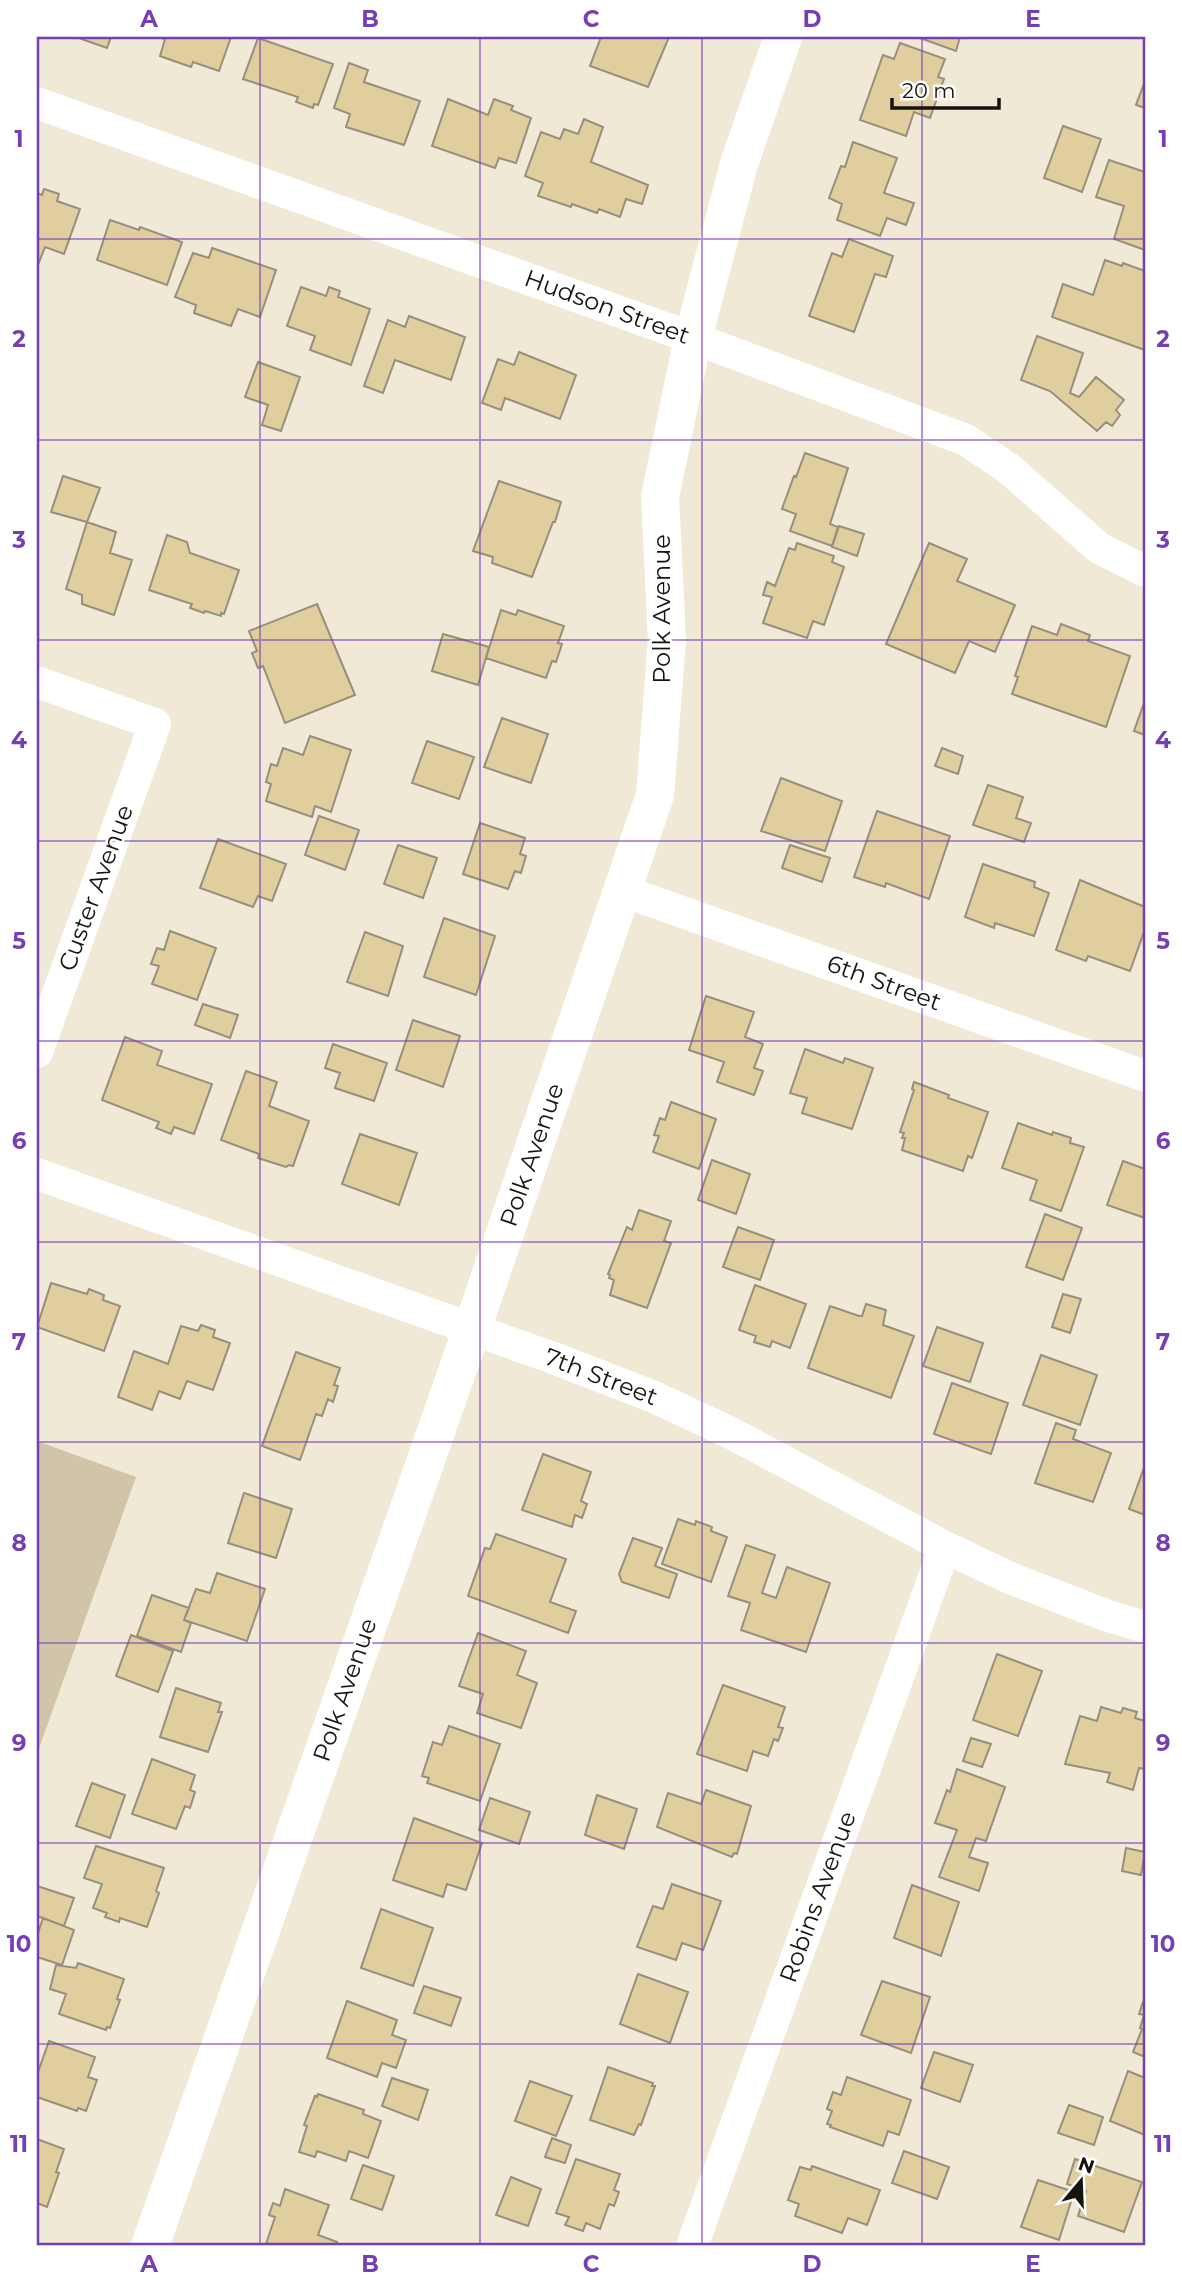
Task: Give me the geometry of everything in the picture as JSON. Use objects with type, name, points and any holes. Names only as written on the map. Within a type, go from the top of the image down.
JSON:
[{"type":"street","name":"Polk Avenue","points":[[150,2246],[472,1329],[655,795],[667,640],[660,497],[693,338],[739,164],[783,37]]},
{"type":"street","name":"Hudson Street","points":[[37,103],[693,338],[966,440],[1008,468],[1099,548],[1145,571]]},
{"type":"street","name":"Custer Avenue","points":[[37,682],[155,724],[37,1052]]},
{"type":"street","name":"6th Street","points":[[622,891],[1145,1076]]},
{"type":"street","name":"7th Street","points":[[37,1174],[654,1397],[717,1426],[945,1547],[1010,1578],[1108,1616],[1145,1627]]},
{"type":"street","name":"Robins Avenue","points":[[692,2246],[945,1547]]},
{"type":"shaded area","points":[[37,1441],[136,1477],[37,1754]]},
{"type":"building","points":[[76,37],[111,37],[107,48]]},
{"type":"building","points":[[158,37],[231,37],[219,71],[193,62],[191,67],[160,56],[165,39]]},
{"type":"building","points":[[601,37],[669,37],[648,87],[590,66]]},
{"type":"building","points":[[917,37],[960,37],[956,51]]},
{"type":"building","points":[[258,38],[333,64],[318,105],[314,104],[313,108],[296,102],[298,97],[243,79]]},
{"type":"building","points":[[900,43],[945,59],[938,77],[944,79],[930,118],[914,112],[906,136],[860,120],[883,55],[894,59]]},
{"type":"building","points":[[349,63],[368,70],[364,82],[420,101],[404,145],[346,127],[350,114],[334,108]]},
{"type":"building","points":[[1145,81],[1145,108],[1136,105]]},
{"type":"building","points":[[448,99],[488,115],[494,99],[513,106],[511,110],[531,118],[516,163],[499,158],[495,168],[432,146]]},
{"type":"building","points":[[584,119],[603,127],[591,162],[648,185],[642,204],[626,199],[620,217],[599,209],[597,213],[538,196],[543,183],[525,176],[541,132],[560,139],[564,129],[578,134]]},
{"type":"building","points":[[1063,126],[1101,139],[1082,192],[1044,178]]},
{"type":"building","points":[[853,142],[897,158],[884,193],[914,203],[906,225],[887,218],[880,236],[837,220],[842,204],[829,198],[841,166],[845,167]]},
{"type":"building","points":[[1109,160],[1145,172],[1145,250],[1114,239],[1124,206],[1096,197]]},
{"type":"building","points":[[44,189],[59,194],[57,201],[80,209],[64,254],[45,247],[38,265],[37,193],[42,195]]},
{"type":"building","points":[[110,220],[182,242],[167,285],[97,260]]},
{"type":"building","points":[[849,239],[893,256],[886,277],[875,274],[854,332],[809,316],[832,253],[842,257]]},
{"type":"building","points":[[212,248],[276,270],[260,317],[238,309],[231,326],[194,313],[196,305],[175,297],[193,253],[209,258]]},
{"type":"building","points":[[1105,260],[1145,271],[1145,350],[1052,317],[1063,284],[1093,295]]},
{"type":"building","points":[[301,287],[326,296],[329,287],[340,291],[338,297],[370,309],[351,365],[310,350],[315,336],[287,326]]},
{"type":"building","points":[[409,316],[465,337],[451,380],[395,360],[383,393],[364,386],[388,320],[405,327]]},
{"type":"building","points":[[1037,336],[1083,353],[1070,393],[1079,397],[1096,377],[1124,400],[1116,410],[1120,415],[1112,426],[1106,422],[1097,431],[1050,391],[1021,380]]},
{"type":"building","points":[[519,352],[576,375],[560,419],[505,398],[501,410],[482,403],[498,359],[514,365]]},
{"type":"building","points":[[258,362],[300,377],[281,431],[262,425],[268,405],[245,397]]},
{"type":"building","points":[[805,453],[848,468],[830,524],[838,527],[832,546],[790,531],[796,514],[782,509]]},
{"type":"building","points":[[63,476],[100,488],[87,522],[51,512]]},
{"type":"building","points":[[499,481],[561,502],[532,577],[492,563],[493,557],[473,551]]},
{"type":"building","points":[[87,522],[116,532],[110,553],[132,560],[114,615],[82,604],[82,595],[66,589]]},
{"type":"building","points":[[839,526],[864,534],[857,556],[832,547]]},
{"type":"building","points":[[167,535],[187,542],[190,553],[239,570],[224,614],[221,613],[221,616],[205,611],[204,613],[190,608],[192,604],[149,590]]},
{"type":"building","points":[[797,543],[834,556],[832,562],[844,567],[824,625],[813,621],[807,638],[763,623],[772,597],[763,595],[767,582],[775,586],[789,548],[795,550]]},
{"type":"building","points":[[929,543],[967,559],[957,581],[1015,605],[995,652],[969,641],[955,673],[886,644]]},
{"type":"building","points":[[317,604],[355,695],[285,723],[263,666],[258,668],[252,653],[257,651],[249,631]]},
{"type":"building","points":[[501,610],[516,615],[518,610],[564,626],[558,643],[562,644],[556,662],[552,661],[546,678],[486,658]]},
{"type":"building","points":[[1061,624],[1090,635],[1088,641],[1130,656],[1106,727],[1012,694],[1018,677],[1015,676],[1032,626],[1057,635]]},
{"type":"building","points":[[443,634],[489,647],[478,685],[432,671]]},
{"type":"building","points":[[1145,700],[1145,735],[1134,731]]},
{"type":"building","points":[[502,718],[548,734],[531,783],[484,767]]},
{"type":"building","points":[[310,736],[351,750],[331,812],[315,806],[312,817],[266,801],[271,784],[266,782],[271,764],[277,766],[283,748],[303,755]]},
{"type":"building","points":[[427,741],[474,757],[459,799],[412,783]]},
{"type":"building","points":[[942,748],[963,756],[958,774],[935,766]]},
{"type":"building","points":[[781,778],[842,801],[825,851],[761,831]]},
{"type":"building","points":[[988,785],[1023,797],[1016,818],[1031,823],[1024,842],[973,825]]},
{"type":"building","points":[[877,811],[950,836],[929,899],[886,883],[885,887],[854,877]]},
{"type":"building","points":[[319,816],[359,830],[345,870],[305,855]]},
{"type":"building","points":[[480,823],[525,838],[520,854],[526,856],[521,873],[515,871],[508,889],[463,874]]},
{"type":"building","points":[[218,839],[286,864],[272,901],[258,896],[253,907],[200,888]]},
{"type":"building","points":[[398,845],[437,858],[423,898],[384,884]]},
{"type":"building","points":[[790,845],[830,858],[822,882],[782,868]]},
{"type":"building","points":[[983,864],[1035,882],[1034,887],[1049,893],[1034,936],[995,923],[994,928],[965,917]]},
{"type":"building","points":[[1080,880],[1145,907],[1145,929],[1130,971],[1088,956],[1086,961],[1056,950]]},
{"type":"building","points":[[444,918],[495,936],[476,995],[424,977]]},
{"type":"building","points":[[170,931],[216,948],[197,1000],[152,984],[159,966],[151,964],[157,948],[164,950]]},
{"type":"building","points":[[365,932],[403,946],[388,996],[347,982]]},
{"type":"building","points":[[706,996],[754,1012],[745,1037],[763,1044],[754,1068],[763,1071],[754,1095],[717,1082],[724,1062],[689,1050]]},
{"type":"building","points":[[203,1004],[238,1015],[230,1038],[195,1025]]},
{"type":"building","points":[[413,1020],[460,1036],[443,1087],[396,1070]]},
{"type":"building","points":[[125,1037],[162,1051],[157,1065],[212,1084],[194,1134],[174,1127],[171,1134],[156,1128],[159,1122],[102,1100]]},
{"type":"building","points":[[333,1044],[387,1063],[374,1101],[335,1088],[340,1073],[325,1068]]},
{"type":"building","points":[[805,1049],[843,1063],[845,1058],[873,1068],[852,1129],[802,1113],[807,1098],[790,1093]]},
{"type":"building","points":[[246,1071],[277,1082],[269,1106],[309,1121],[293,1166],[286,1167],[258,1158],[259,1154],[221,1140]]},
{"type":"building","points":[[914,1082],[988,1112],[972,1158],[968,1156],[963,1171],[902,1150],[905,1138],[902,1138],[904,1133],[900,1132],[914,1090]]},
{"type":"building","points":[[671,1102],[716,1119],[699,1169],[653,1152],[659,1136],[654,1135],[660,1118],[665,1120]]},
{"type":"building","points":[[1018,1123],[1052,1135],[1053,1132],[1071,1138],[1070,1143],[1084,1147],[1061,1211],[1030,1200],[1037,1180],[1002,1168]]},
{"type":"building","points":[[360,1134],[417,1153],[399,1205],[342,1184]]},
{"type":"building","points":[[712,1160],[750,1174],[736,1214],[698,1200]]},
{"type":"building","points":[[1123,1161],[1145,1169],[1145,1218],[1107,1205]]},
{"type":"building","points":[[639,1210],[671,1221],[664,1241],[671,1243],[647,1308],[610,1295],[614,1280],[609,1278],[608,1274],[627,1227],[632,1230]]},
{"type":"building","points":[[1045,1214],[1082,1228],[1063,1280],[1026,1267]]},
{"type":"building","points":[[738,1227],[774,1240],[760,1280],[723,1267]]},
{"type":"building","points":[[51,1283],[87,1294],[89,1289],[104,1295],[103,1300],[120,1306],[104,1351],[37,1327]]},
{"type":"building","points":[[755,1285],[806,1304],[790,1348],[772,1341],[770,1347],[754,1342],[756,1336],[739,1330]]},
{"type":"building","points":[[1063,1294],[1081,1299],[1070,1333],[1052,1327]]},
{"type":"building","points":[[866,1304],[886,1310],[883,1325],[914,1336],[891,1398],[808,1368],[830,1306],[862,1316]]},
{"type":"building","points":[[201,1325],[215,1330],[213,1337],[230,1343],[213,1390],[187,1381],[180,1399],[159,1391],[152,1410],[118,1397],[134,1351],[168,1364],[181,1326],[198,1331]]},
{"type":"building","points":[[937,1327],[983,1343],[970,1382],[923,1366]]},
{"type":"building","points":[[296,1352],[340,1368],[334,1385],[338,1386],[333,1402],[328,1399],[322,1416],[316,1414],[300,1460],[262,1446]]},
{"type":"building","points":[[1041,1355],[1097,1375],[1080,1425],[1023,1405]]},
{"type":"building","points":[[952,1383],[1008,1403],[991,1454],[934,1434]]},
{"type":"building","points":[[1056,1423],[1076,1430],[1073,1439],[1111,1453],[1093,1502],[1035,1483]]},
{"type":"building","points":[[543,1454],[591,1472],[581,1501],[587,1504],[582,1518],[575,1515],[572,1527],[522,1510]]},
{"type":"building","points":[[1145,1465],[1145,1515],[1129,1509]]},
{"type":"building","points":[[244,1493],[292,1509],[276,1558],[228,1543]]},
{"type":"building","points":[[678,1519],[695,1525],[696,1521],[727,1537],[711,1582],[662,1564]]},
{"type":"building","points":[[496,1534],[566,1559],[550,1602],[576,1611],[568,1633],[468,1596],[485,1548],[490,1549]]},
{"type":"building","points":[[633,1538],[662,1548],[655,1566],[677,1574],[669,1598],[622,1582],[619,1574]]},
{"type":"building","points":[[746,1545],[775,1555],[762,1593],[776,1598],[787,1567],[830,1583],[806,1652],[741,1630],[750,1603],[728,1596]]},
{"type":"building","points":[[217,1573],[265,1589],[247,1641],[184,1620],[196,1589],[210,1593]]},
{"type":"building","points":[[152,1595],[189,1608],[184,1620],[191,1623],[181,1652],[137,1636]]},
{"type":"building","points":[[478,1633],[526,1651],[517,1675],[537,1683],[521,1728],[477,1713],[483,1694],[459,1686]]},
{"type":"building","points":[[131,1635],[173,1651],[158,1692],[116,1676]]},
{"type":"building","points":[[997,1654],[1042,1671],[1018,1736],[973,1720]]},
{"type":"building","points":[[723,1685],[785,1707],[778,1727],[783,1728],[778,1741],[774,1739],[768,1756],[753,1751],[747,1771],[697,1754]]},
{"type":"building","points":[[176,1688],[221,1703],[218,1712],[222,1712],[208,1752],[160,1737]]},
{"type":"building","points":[[1101,1707],[1121,1713],[1123,1708],[1137,1712],[1135,1718],[1145,1721],[1145,1769],[1139,1768],[1133,1790],[1107,1782],[1110,1773],[1065,1764],[1080,1716],[1097,1721]]},
{"type":"building","points":[[449,1726],[500,1744],[480,1801],[427,1783],[429,1778],[422,1776],[433,1742],[442,1745]]},
{"type":"building","points":[[971,1738],[991,1744],[982,1767],[963,1761]]},
{"type":"building","points":[[152,1759],[195,1775],[190,1790],[195,1792],[190,1808],[185,1806],[176,1829],[132,1814]]},
{"type":"building","points":[[957,1769],[1005,1787],[986,1841],[976,1838],[969,1857],[988,1863],[979,1891],[939,1877],[957,1830],[935,1823],[947,1790],[950,1792]]},
{"type":"building","points":[[92,1783],[125,1795],[110,1838],[76,1826]]},
{"type":"building","points":[[706,1790],[751,1806],[737,1854],[734,1853],[732,1857],[657,1827],[668,1793],[701,1804]]},
{"type":"building","points":[[597,1795],[637,1809],[624,1849],[585,1835]]},
{"type":"building","points":[[490,1798],[530,1812],[519,1844],[479,1830]]},
{"type":"building","points":[[414,1818],[482,1843],[466,1890],[447,1884],[443,1897],[393,1880]]},
{"type":"building","points":[[96,1846],[164,1868],[156,1891],[159,1893],[147,1927],[120,1918],[119,1922],[105,1917],[107,1913],[93,1908],[102,1884],[84,1878]]},
{"type":"building","points":[[1126,1848],[1145,1852],[1141,1875],[1122,1871]]},
{"type":"building","points":[[672,1884],[721,1901],[703,1950],[682,1943],[676,1960],[637,1947],[653,1906],[663,1909]]},
{"type":"building","points":[[912,1885],[959,1902],[941,1956],[894,1938]]},
{"type":"building","points":[[37,1886],[74,1898],[64,1926],[37,1916]]},
{"type":"building","points":[[381,1909],[433,1928],[413,1986],[361,1968]]},
{"type":"building","points":[[43,1918],[74,1930],[62,1965],[37,1957],[37,1936]]},
{"type":"building","points":[[78,1963],[124,1979],[117,1999],[120,2000],[110,2028],[107,2027],[106,2030],[59,2014],[66,1994],[50,1989],[56,1965],[76,1968]]},
{"type":"building","points":[[638,1974],[688,1992],[670,2043],[620,2024]]},
{"type":"building","points":[[882,1981],[930,1997],[911,2053],[861,2035]]},
{"type":"building","points":[[424,1986],[461,1998],[451,2026],[414,2013]]},
{"type":"building","points":[[347,2001],[397,2020],[392,2035],[406,2040],[396,2068],[382,2063],[377,2077],[327,2058]]},
{"type":"building","points":[[1143,2002],[1145,2003],[1145,2057],[1133,2052],[1142,2029],[1140,2028],[1144,2015],[1139,2014]]},
{"type":"building","points":[[49,2041],[95,2057],[88,2077],[97,2080],[86,2111],[78,2108],[77,2111],[37,2097],[37,2075]]},
{"type":"building","points":[[934,2052],[973,2065],[960,2102],[921,2088]]},
{"type":"building","points":[[608,2067],[655,2086],[641,2125],[639,2124],[634,2135],[590,2120]]},
{"type":"building","points":[[1128,2071],[1145,2078],[1145,2135],[1110,2121]]},
{"type":"building","points":[[847,2077],[911,2100],[899,2135],[888,2131],[883,2146],[827,2124],[832,2111],[827,2109],[833,2092],[841,2095]]},
{"type":"building","points":[[392,2078],[428,2090],[418,2120],[382,2106]]},
{"type":"building","points":[[530,2081],[572,2096],[556,2136],[515,2121]]},
{"type":"building","points":[[318,2094],[364,2110],[363,2114],[381,2121],[368,2158],[349,2151],[346,2161],[317,2151],[315,2157],[299,2152],[307,2126],[304,2125]]},
{"type":"building","points":[[1069,2105],[1103,2117],[1094,2145],[1058,2133]]},
{"type":"building","points":[[552,2138],[571,2145],[565,2163],[545,2157]]},
{"type":"building","points":[[37,2139],[64,2149],[47,2207],[37,2203]]},
{"type":"building","points":[[904,2151],[949,2167],[937,2199],[892,2183]]},
{"type":"building","points":[[576,2159],[620,2174],[614,2190],[619,2192],[614,2206],[609,2204],[600,2229],[586,2223],[583,2231],[565,2225],[569,2217],[556,2213]]},
{"type":"building","points":[[1075,2159],[1142,2182],[1124,2232],[1078,2216],[1086,2191],[1067,2184]]},
{"type":"building","points":[[363,2165],[394,2176],[382,2210],[351,2199]]},
{"type":"building","points":[[812,2166],[880,2190],[867,2225],[848,2218],[842,2233],[795,2216],[799,2204],[788,2200],[800,2167],[811,2170]]},
{"type":"building","points":[[511,2177],[541,2189],[528,2226],[496,2215]]},
{"type":"building","points":[[1038,2180],[1074,2192],[1059,2240],[1021,2227]]},
{"type":"building","points":[[285,2189],[329,2205],[318,2235],[337,2242],[336,2246],[266,2244],[275,2217],[269,2215],[273,2203],[280,2206]]}]
